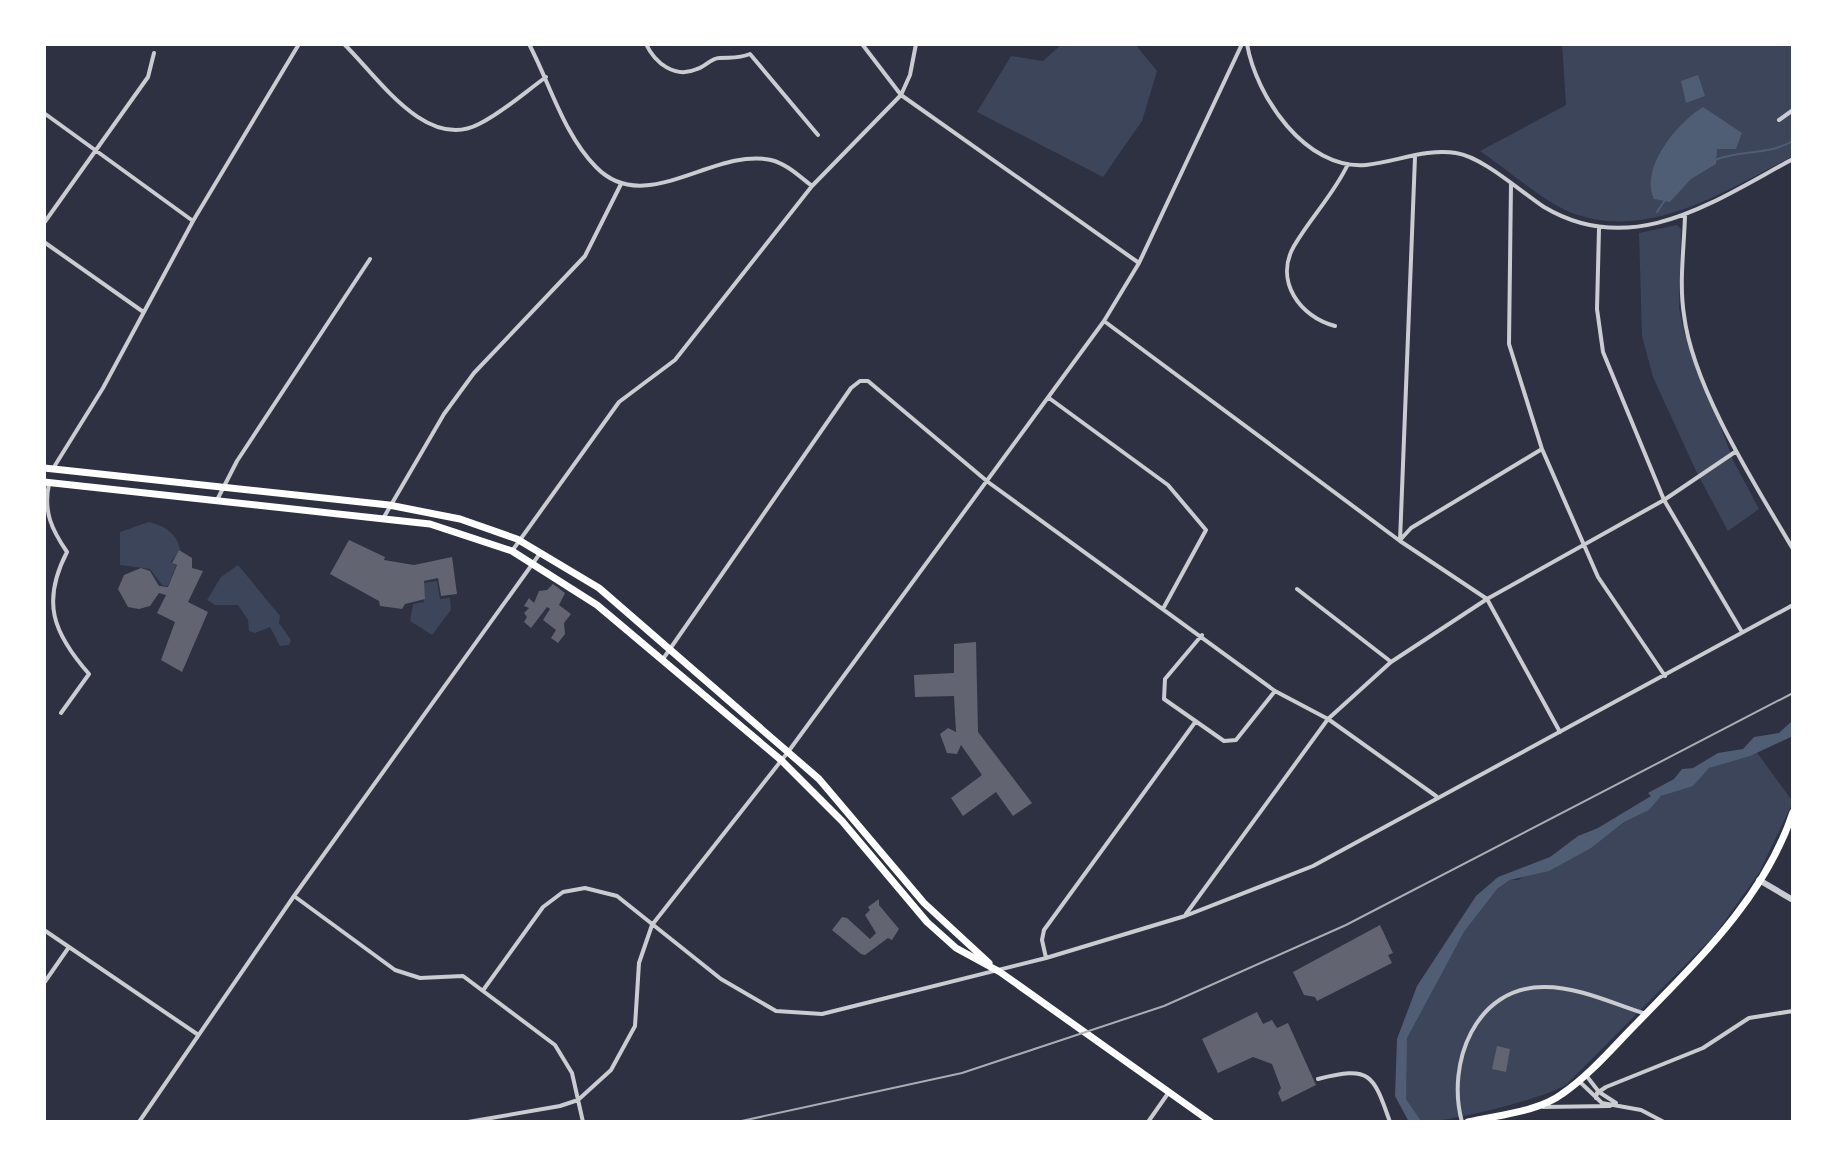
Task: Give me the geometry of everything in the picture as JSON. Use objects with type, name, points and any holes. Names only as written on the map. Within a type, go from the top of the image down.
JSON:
[{"type":"main road","points":[[48,469],[389,505],[460,519],[520,540],[599,588],[788,752],[845,807],[924,903],[1000,972]]},
{"type":"main road","points":[[47,482],[384,517],[456,531],[512,551],[597,605],[781,760],[842,821],[927,922],[956,948],[1000,972],[1211,1122]]},
{"type":"main road","points":[[1468,1122],[1529,1107],[1561,1095],[1578,1081],[1717,938],[1759,880],[1793,812]]},
{"type":"street","points":[[48,469],[103,388],[193,221],[299,44]]},
{"type":"street","points":[[344,44],[417,117],[447,131],[479,124],[546,77]]},
{"type":"street","points":[[529,44],[585,155],[603,174],[621,184],[664,183],[738,160],[756,159],[781,164],[812,186]]},
{"type":"street","points":[[646,44],[660,64],[678,71],[698,69],[717,57],[738,58],[750,54],[818,135]]},
{"type":"street","points":[[862,44],[901,95],[1139,263]]},
{"type":"street","points":[[512,551],[619,402],[675,360],[812,186],[901,95],[910,75],[916,44]]},
{"type":"street","points":[[1244,44],[1261,88],[1282,121],[1310,145],[1348,164],[1365,165],[1443,152],[1466,155],[1555,212],[1599,229],[1637,227],[1685,216],[1793,159]]},
{"type":"street","points":[[468,1122],[578,1100],[611,1070],[635,1026],[639,963],[652,925],[788,752],[1104,321],[1139,263],[1244,44]]},
{"type":"street","points":[[44,223],[148,77],[154,53]]},
{"type":"street","points":[[1779,120],[1793,110]]},
{"type":"street","points":[[44,113],[193,221]]},
{"type":"street","points":[[1400,541],[1415,157]]},
{"type":"street","points":[[1335,326],[1318,320],[1297,304],[1289,285],[1288,266],[1294,247],[1337,188],[1348,164]]},
{"type":"street","points":[[384,517],[474,373],[585,256],[621,184]]},
{"type":"street","points":[[1511,184],[1509,344],[1542,449],[1565,498],[1582,546],[1598,577],[1665,677]]},
{"type":"street","points":[[1685,216],[1685,322],[1700,373],[1735,452],[1793,549]]},
{"type":"street","points":[[1599,229],[1600,337],[1624,410],[1664,500],[1742,633]]},
{"type":"street","points":[[44,242],[142,311]]},
{"type":"street","points":[[217,500],[370,259]]},
{"type":"street","points":[[1104,321],[1400,541],[1487,599],[1560,732]]},
{"type":"street","points":[[662,661],[851,388],[860,381],[873,385],[988,482],[1275,691],[1328,719],[1436,796]]},
{"type":"street","points":[[1049,398],[1168,485],[1206,530],[1164,608]]},
{"type":"street","points":[[1400,541],[1411,528],[1542,449]]},
{"type":"street","points":[[1185,916],[1328,719],[1391,662],[1487,599],[1664,500],[1735,452]]},
{"type":"street","points":[[47,482],[48,518],[67,552],[56,573],[51,607],[75,658],[89,674],[61,713]]},
{"type":"street","points":[[139,1122],[294,896],[541,552]]},
{"type":"street","points":[[1297,589],[1391,662]]},
{"type":"street","points":[[484,989],[543,907],[563,892],[585,888],[607,890],[747,997],[776,1011],[800,1015],[822,1014],[1000,972],[1185,916],[1313,866],[1436,796],[1665,677],[1793,605]]},
{"type":"street","points":[[1202,635],[1165,679],[1164,699],[1224,741],[1236,740],[1275,691]]},
{"type":"street","points":[[1046,958],[1042,940],[1044,930],[1196,721]]},
{"type":"street","points":[[1759,880],[1793,900]]},
{"type":"street","points":[[294,896],[395,970],[420,978],[463,976],[484,989],[555,1045],[572,1073],[583,1122]]},
{"type":"street","points":[[44,930],[198,1035]]},
{"type":"street","points":[[44,983],[69,947]]},
{"type":"street","points":[[1462,1122],[1456,1077],[1461,1055],[1471,1032],[1500,1000],[1528,988],[1567,989],[1646,1014]]},
{"type":"street","points":[[1596,1098],[1599,1092],[1703,1048],[1749,1018],[1779,1010],[1793,1011]]},
{"type":"street","points":[[1318,1079],[1349,1071],[1373,1078],[1390,1122]]},
{"type":"street","points":[[1585,1074],[1599,1092],[1622,1106]]},
{"type":"street","points":[[1578,1081],[1602,1103],[1650,1113],[1664,1122]]},
{"type":"street","points":[[1148,1122],[1169,1092]]},
{"type":"street","points":[[1529,1107],[1622,1106]]},
{"type":"shaded area","points":[[1062,44],[1135,44],[1157,71],[1142,121],[1103,177],[977,112],[1011,56],[1043,61]]},
{"type":"shaded area","points":[[1562,44],[1793,44],[1793,156],[1714,197],[1658,217],[1630,221],[1601,220],[1572,213],[1538,193],[1480,151],[1566,105]]},
{"type":"shaded area","points":[[1698,75],[1705,96],[1686,103],[1681,81]]},
{"type":"shaded area","points":[[1703,107],[1742,133],[1736,149],[1717,149],[1716,164],[1691,179],[1670,202],[1654,199],[1651,187],[1656,160],[1683,123]]},
{"type":"shaded area","points":[[1677,225],[1681,229],[1679,308],[1684,332],[1734,462],[1759,509],[1728,531],[1696,471],[1653,377],[1642,336],[1639,233]]},
{"type":"shaded area","points":[[149,522],[169,531],[180,549],[171,562],[176,566],[168,586],[162,585],[150,569],[120,565],[120,532]]},
{"type":"shaded area","points":[[238,565],[280,616],[279,623],[291,640],[289,645],[280,646],[270,627],[255,633],[249,631],[248,620],[238,605],[215,605],[207,600],[221,577]]},
{"type":"shaded area","points":[[437,581],[440,599],[450,598],[451,610],[432,635],[410,621],[413,604],[424,602],[423,583]]},
{"type":"shaded area","points":[[1793,720],[1791,737],[1750,756],[1709,768],[1693,786],[1661,796],[1649,810],[1624,822],[1591,848],[1549,871],[1510,880],[1497,889],[1464,932],[1407,1038],[1406,1099],[1422,1122],[1409,1122],[1395,1096],[1397,1039],[1417,986],[1476,896],[1498,877],[1550,857],[1578,836],[1598,828],[1651,796],[1648,793],[1674,779],[1682,769],[1693,768],[1718,753],[1743,749],[1754,737],[1779,733]]},
{"type":"shaded area","points":[[1756,751],[1793,802],[1759,873],[1714,936],[1567,1084],[1496,1109],[1422,1122],[1406,1099],[1407,1038],[1464,932],[1496,890],[1725,759]]},
{"type":"building","points":[[349,540],[385,557],[384,560],[414,565],[452,557],[457,594],[441,596],[438,578],[424,581],[425,599],[405,604],[402,609],[380,606],[379,601],[330,574]]},
{"type":"building","points":[[179,550],[192,558],[192,568],[203,571],[188,602],[208,612],[182,672],[161,660],[175,622],[157,613],[166,595],[159,593],[150,606],[139,609],[128,607],[118,589],[124,575],[141,568],[150,571],[159,586],[168,587],[177,565],[172,563]]},
{"type":"building","points":[[553,584],[565,593],[559,605],[571,614],[564,623],[565,634],[558,643],[551,638],[556,630],[543,620],[550,609],[547,607],[531,628],[524,622],[527,617],[524,613],[529,608],[524,606],[529,598],[534,603],[539,591],[547,590]]},
{"type":"building","points":[[976,642],[978,732],[1032,803],[1013,816],[996,792],[963,816],[951,798],[982,775],[961,745],[957,754],[947,753],[940,734],[948,728],[956,732],[954,696],[915,697],[914,675],[954,673],[954,644]]},
{"type":"building","points":[[879,899],[879,905],[899,929],[892,940],[888,938],[865,955],[861,954],[832,930],[842,917],[847,918],[870,939],[876,933],[865,915],[870,910],[868,907]]},
{"type":"building","points":[[1380,925],[1393,953],[1388,955],[1392,963],[1317,1001],[1315,997],[1304,995],[1293,972]]},
{"type":"building","points":[[1257,1012],[1263,1024],[1272,1020],[1277,1028],[1288,1023],[1316,1085],[1282,1102],[1278,1093],[1281,1088],[1272,1064],[1253,1057],[1218,1073],[1202,1039]]},
{"type":"building","points":[[1497,1046],[1510,1049],[1506,1072],[1492,1069]]},
{"type":"waterway","points":[[1715,160],[1734,154],[1774,149],[1793,141]]},
{"type":"waterway","points":[[1657,212],[1665,200]]},
{"type":"railway","points":[[737,1122],[962,1073],[1164,1006],[1346,925],[1793,693]]}]
